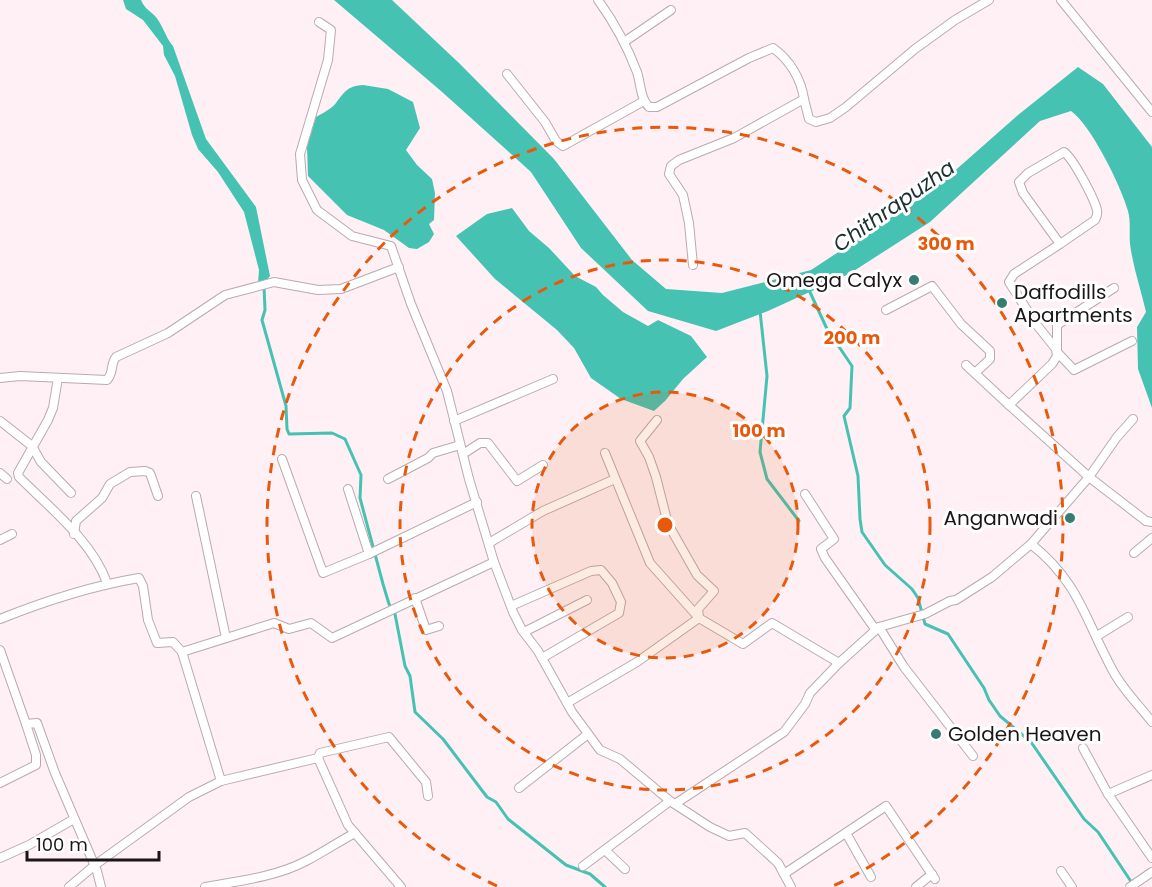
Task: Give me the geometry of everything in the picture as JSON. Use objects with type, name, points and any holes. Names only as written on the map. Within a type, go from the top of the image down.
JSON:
[{"type":"street","points":[[598,0],[624,42],[638,75],[644,101],[650,107],[657,107],[748,58],[772,48],[795,72],[802,86],[809,119],[816,123],[830,118],[846,107],[915,49],[955,20],[989,0]]},
{"type":"street","points":[[1061,0],[1152,112]]},
{"type":"street","points":[[624,42],[671,10]]},
{"type":"street","points":[[319,22],[331,30],[328,60],[300,154],[302,180],[317,210],[352,236],[391,246],[447,391],[461,449],[494,562],[524,632],[542,658],[567,703],[600,750],[620,759],[673,803],[710,827],[729,836],[745,833],[778,863],[791,887]]},
{"type":"street","points":[[507,74],[556,141],[563,146],[644,101]]},
{"type":"street","points":[[693,265],[689,223],[683,195],[669,174],[671,166],[679,160],[734,138],[804,99]]},
{"type":"street","points":[[1060,244],[1023,193],[1018,182],[1028,173],[1064,152],[1071,158],[1095,203],[1097,213],[1095,220],[1060,244],[1014,274],[1009,282],[1036,324],[1074,370],[1132,341]]},
{"type":"street","points":[[0,378],[20,376],[108,380],[112,375],[112,362],[116,357],[168,333],[225,295],[269,283],[290,284],[318,290],[341,289],[399,267]]},
{"type":"street","points":[[886,310],[932,286],[961,324],[990,351],[990,359],[975,373]]},
{"type":"street","points":[[1009,405],[1057,358],[1057,325],[1114,288]]},
{"type":"street","points":[[966,365],[1089,477],[1146,520],[1152,522]]},
{"type":"street","points":[[58,378],[52,408],[18,473],[19,477],[90,551],[102,568],[107,584]]},
{"type":"street","points":[[454,421],[553,379]]},
{"type":"street","points":[[583,866],[673,803],[784,732],[806,704],[810,693],[877,628],[922,614],[956,600],[992,577],[1031,544],[1089,477],[1117,437],[1133,419]]},
{"type":"street","points":[[657,420],[640,441],[656,477],[668,524],[697,575],[714,591],[698,609],[699,618]]},
{"type":"street","points":[[0,421],[32,446],[41,462],[71,493]]},
{"type":"street","points":[[388,479],[428,458],[433,453],[461,449],[480,443],[488,443],[517,481],[543,465]]},
{"type":"street","points":[[605,453],[650,563],[699,618],[743,644],[772,623],[839,663]]},
{"type":"street","points":[[282,459],[323,573],[373,552],[477,502]]},
{"type":"street","points":[[74,534],[76,521],[102,498],[110,484],[130,472],[150,473],[158,496]]},
{"type":"street","points":[[489,543],[543,511],[615,479]]},
{"type":"street","points":[[348,489],[373,552]]},
{"type":"street","points":[[805,494],[834,538],[822,549],[825,558],[904,667],[973,756]]},
{"type":"street","points":[[196,496],[226,638]]},
{"type":"street","points":[[0,540],[12,534]]},
{"type":"street","points":[[1134,553],[1152,538]]},
{"type":"street","points":[[1031,544],[1042,552],[1068,580],[1080,600],[1112,670],[1122,686],[1152,722]]},
{"type":"street","points":[[182,652],[274,623],[289,629],[311,623],[332,638],[494,562]]},
{"type":"street","points":[[511,606],[591,571],[601,570],[612,583],[621,602],[619,613],[542,658]]},
{"type":"street","points":[[0,619],[30,607],[107,584],[139,578],[143,586],[148,620],[157,644],[173,642],[182,652],[221,781]]},
{"type":"street","points":[[415,598],[426,630],[439,626]]},
{"type":"street","points":[[524,632],[587,600]]},
{"type":"street","points":[[1097,636],[1128,617]]},
{"type":"street","points":[[567,703],[637,662],[699,618]]},
{"type":"street","points":[[0,650],[36,755],[36,765],[0,783]]},
{"type":"street","points":[[26,724],[37,723],[95,865],[101,887]]},
{"type":"street","points":[[519,788],[588,734]]},
{"type":"street","points":[[69,887],[95,865],[189,796],[221,781],[318,758],[320,753],[389,737],[426,782],[428,796]]},
{"type":"street","points":[[1083,748],[1108,794],[1152,858]]},
{"type":"street","points":[[318,758],[348,825],[401,887]]},
{"type":"street","points":[[1108,794],[1152,775]]},
{"type":"street","points":[[784,874],[886,806],[933,876],[916,887]]},
{"type":"street","points":[[0,858],[29,845],[75,819]]},
{"type":"street","points":[[205,887],[267,875],[305,862],[354,833]]},
{"type":"street","points":[[846,833],[871,877]]},
{"type":"street","points":[[605,850],[625,869]]},
{"type":"street","points":[[1061,871],[1072,887]]},
{"type":"street","points":[[1133,885],[1152,872]]},
{"type":"shaded area","points":[[123,0],[141,0],[160,22],[173,46],[206,139],[256,207],[270,276],[266,281],[258,283],[259,270],[244,212],[218,172],[198,149],[175,76],[164,55],[163,46],[143,20],[126,9]]},
{"type":"shaded area","points":[[334,0],[392,0],[460,64],[554,159],[632,260],[666,289],[722,293],[811,270],[933,190],[1018,115],[1078,67],[1103,84],[1152,147],[1152,408],[1138,369],[1137,327],[1146,312],[1131,253],[1128,211],[1119,187],[1096,142],[1079,118],[1071,111],[1040,121],[930,222],[849,274],[768,311],[716,331],[648,311],[581,248],[531,172],[441,91]]},
{"type":"shaded area","points":[[363,85],[388,89],[413,102],[420,128],[406,150],[417,165],[432,179],[435,193],[434,220],[429,224],[434,234],[429,242],[417,249],[409,248],[384,230],[347,215],[308,176],[307,147],[316,117],[332,107],[347,90]]},
{"type":"shaded area","points":[[512,208],[529,231],[549,248],[575,276],[596,287],[623,312],[648,326],[658,320],[691,336],[707,357],[654,411],[621,399],[591,378],[574,348],[557,330],[495,279],[456,236],[487,214]]},
{"type":"waterway","points":[[264,286],[265,310],[262,320],[286,406],[289,434],[332,433],[345,439],[361,475],[360,498],[389,604],[395,614],[405,666],[410,676],[415,712],[443,739],[487,797],[496,802],[508,819],[566,865],[590,874],[605,887]]},
{"type":"waterway","points":[[809,290],[827,329],[852,366],[850,408],[844,416],[858,476],[862,532],[885,565],[912,589],[918,598],[925,624],[948,634],[1000,716],[1031,742],[1084,819],[1098,832],[1132,883]]},
{"type":"waterway","points":[[760,311],[767,376],[760,452],[767,479],[799,521]]},
{"type":"place","name":"Omega Calyx","points":[[914,280]]},
{"type":"place","name":"Daffodills Apartments","points":[[1002,303]]},
{"type":"place","name":"Anganwadi","points":[[1070,518]]},
{"type":"place","name":"Golden Heaven","points":[[936,734]]},
{"type":"water label","name":"Chithrapuzha","points":[[894,206]]}]
